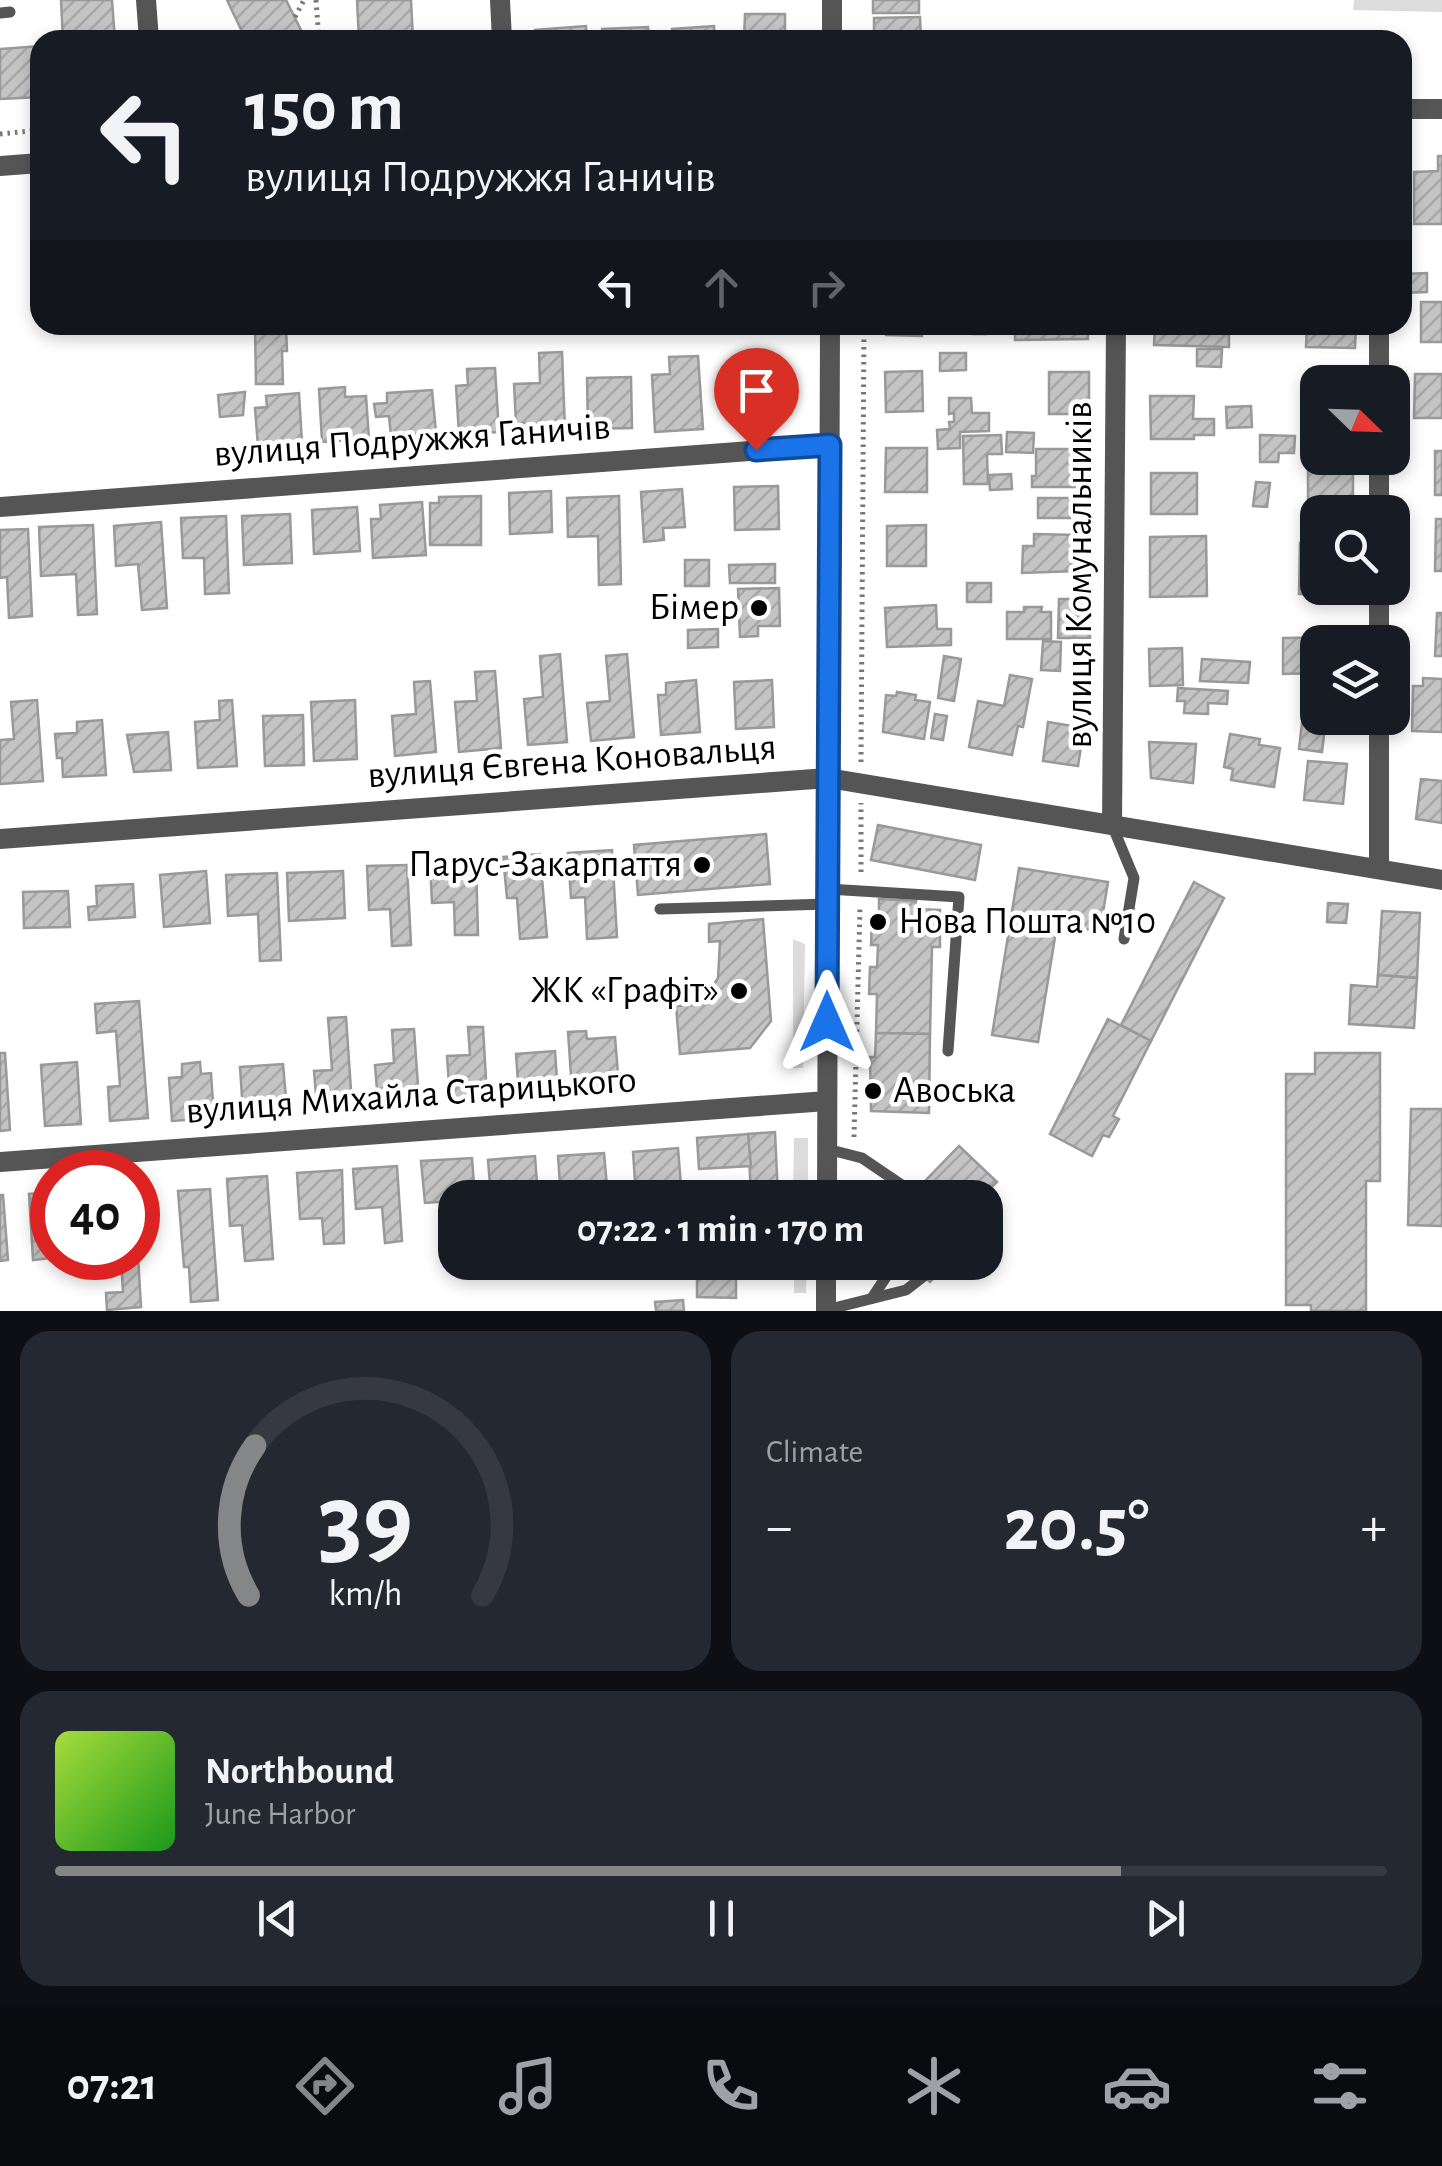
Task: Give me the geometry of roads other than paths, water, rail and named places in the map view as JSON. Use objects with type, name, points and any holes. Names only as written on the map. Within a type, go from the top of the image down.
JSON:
[{"type":"street","points":[[146,0],[148,30]]},
{"type":"street","points":[[500,0],[502,30]]},
{"type":"street","points":[[832,0],[832,30]]},
{"type":"street","points":[[1412,109],[1442,109]]},
{"type":"street","points":[[0,166],[30,164]]},
{"type":"street","points":[[826,1180],[830,335]]},
{"type":"street","name":"вулиця Комунальників","points":[[1112,825],[1116,335]]},
{"type":"street","points":[[1379,335],[1379,365]]},
{"type":"street","name":"вулиця Подружжя Ганичів","points":[[0,507],[830,445]]},
{"type":"street","points":[[1379,735],[1379,868]]},
{"type":"street","name":"вулиця Євгена Коновальця","points":[[0,839],[828,778],[1442,880]]},
{"type":"street","name":"вулиця Михайла Старицького","points":[[0,1162],[827,1101]]},
{"type":"street","points":[[826,1280],[826,1310]]},
{"type":"lane","points":[[1112,825],[1134,878],[1124,939]]},
{"type":"lane","points":[[660,910],[861,890],[958,896],[948,1052]]},
{"type":"lane","points":[[827,1150],[852,1156],[897,1180]]},
{"type":"lane","points":[[886,1172],[892,1180]]},
{"type":"lane","points":[[872,1298],[884,1280]]},
{"type":"lane","points":[[826,1310],[906,1290],[919,1280]]},
{"type":"place","name":"Бімер","points":[[759,608]]},
{"type":"place","name":"Парус-Закарпаття","points":[[702,865]]},
{"type":"place","name":"Нова Пошта №10","points":[[878,922]]},
{"type":"place","name":"ЖК «Графіт»","points":[[739,991]]},
{"type":"place","name":"Авоська","points":[[873,1091]]}]
